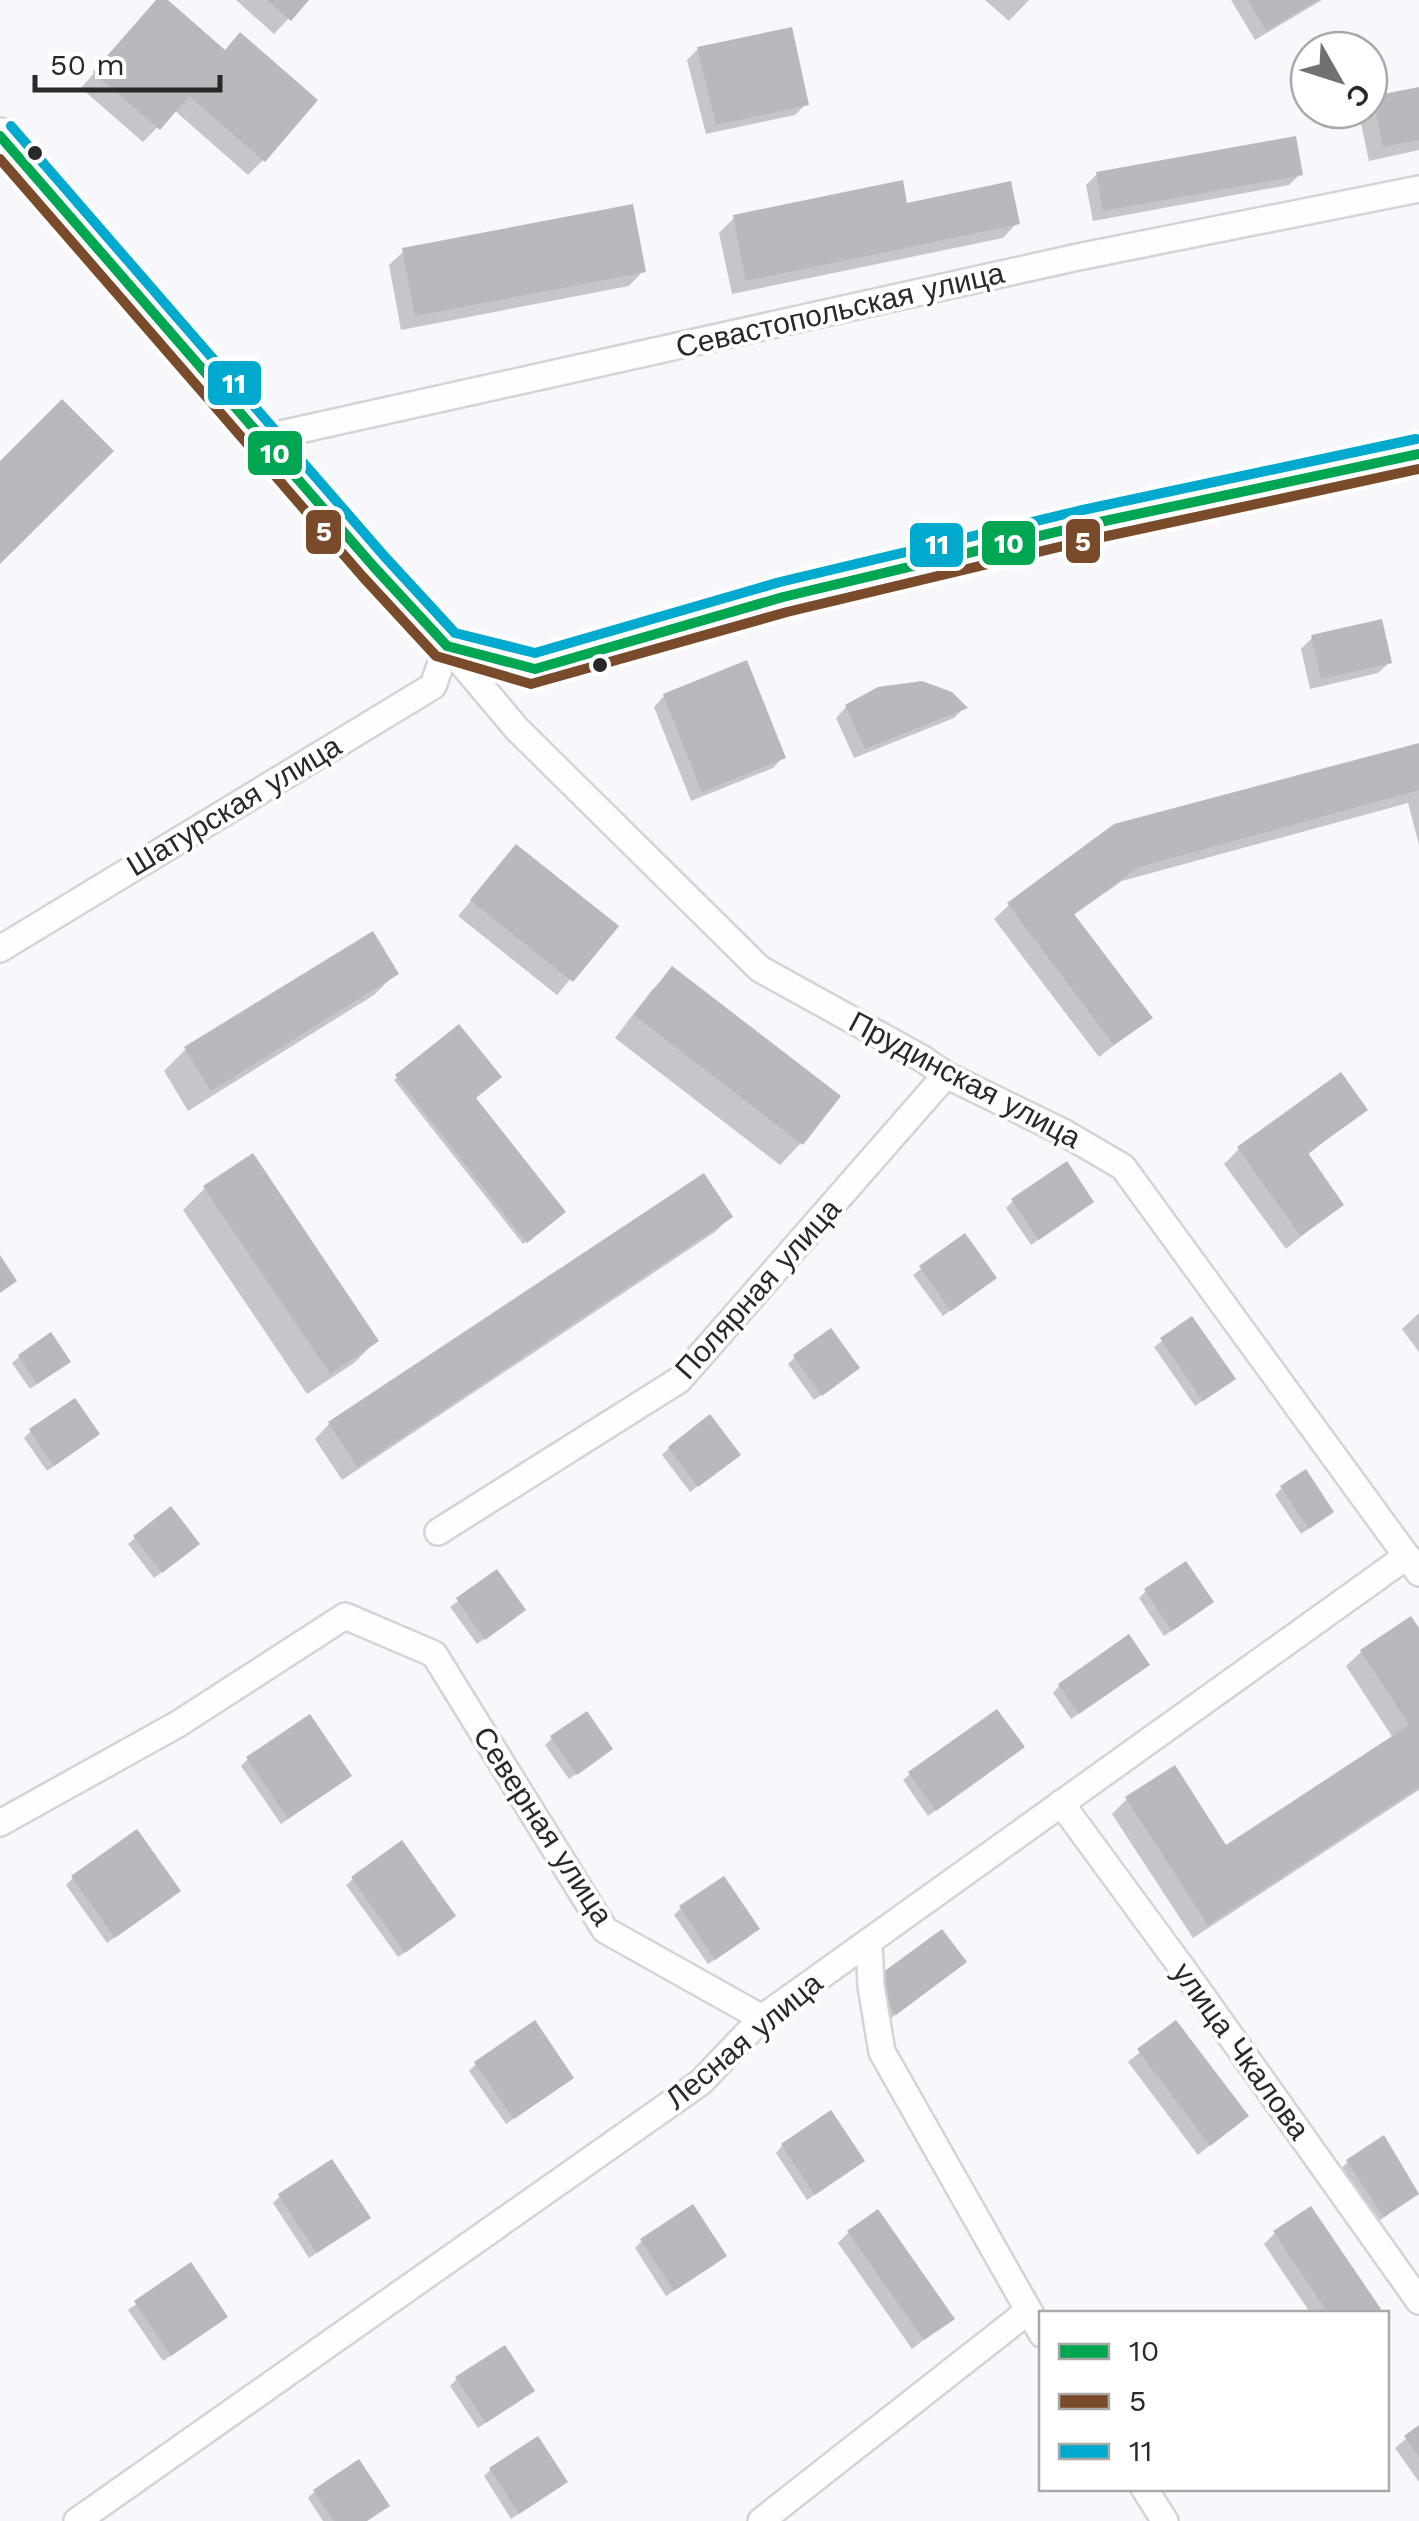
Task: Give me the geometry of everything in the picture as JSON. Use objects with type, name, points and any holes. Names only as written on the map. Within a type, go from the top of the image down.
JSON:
[{"type":"street","points":[[0,136],[447,646],[535,669],[783,596],[1081,526],[1419,454]]},
{"type":"street","name":"Севастопольская улица","points":[[263,438],[1078,256],[1419,189]]},
{"type":"street","name":"Шатурская улица","points":[[0,948],[433,686],[447,646]]},
{"type":"street","name":"Прудинская улица","points":[[447,646],[517,729],[760,969],[924,1059],[946,1076],[1062,1132],[1123,1167],[1413,1564]]},
{"type":"street","name":"Полярная улица","points":[[438,1532],[679,1380],[946,1076]]},
{"type":"street","name":"Лесная улица","points":[[77,2521],[701,2082],[762,2018],[1061,1804],[1413,1564]]},
{"type":"street","name":"Северная улица","points":[[0,1822],[178,1724],[344,1616],[434,1654],[605,1930],[762,2018]]},
{"type":"street","name":"улица Чкалова","points":[[1061,1804],[1419,2301]]},
{"type":"street","points":[[869,1942],[870,1986],[882,2052],[1039,2330]]},
{"type":"street","points":[[761,2521],[1026,2312]]},
{"type":"street","points":[[1146,2491],[1165,2521]]},
{"type":"building","points":[[156,0],[168,0],[225,50],[240,32],[318,100],[265,162],[189,96],[160,130],[93,72]]},
{"type":"building","points":[[267,0],[309,0],[291,21]]},
{"type":"building","points":[[1248,0],[1318,0],[1266,31]]},
{"type":"building","points":[[792,27],[809,105],[716,125],[697,47]]},
{"type":"building","points":[[1419,87],[1419,140],[1383,147],[1380,130],[1389,130],[1389,93]]},
{"type":"building","points":[[1296,136],[1303,175],[1103,211],[1096,172]]},
{"type":"building","points":[[903,180],[907,203],[1011,181],[1020,224],[746,281],[733,215]]},
{"type":"building","points":[[633,204],[646,272],[415,316],[402,248]]},
{"type":"building","points":[[62,399],[114,451],[0,564],[0,461]]},
{"type":"building","points":[[1382,619],[1392,663],[1321,679],[1311,635]]},
{"type":"building","points":[[747,660],[786,758],[702,792],[663,694]]},
{"type":"building","points":[[922,681],[952,692],[968,708],[865,749],[845,705],[878,687]]},
{"type":"building","points":[[1419,743],[1419,790],[1139,867],[1074,914],[1153,1018],[1114,1045],[1007,903],[1114,824]]},
{"type":"building","points":[[516,844],[619,926],[573,982],[470,900]]},
{"type":"building","points":[[373,931],[399,974],[211,1091],[184,1047]]},
{"type":"building","points":[[672,966],[841,1096],[803,1145],[634,1015]]},
{"type":"building","points":[[459,1024],[502,1077],[476,1098],[566,1212],[527,1243],[395,1075]]},
{"type":"building","points":[[1341,1072],[1368,1110],[1308,1153],[1344,1205],[1301,1236],[1237,1147]]},
{"type":"building","points":[[253,1153],[379,1341],[330,1374],[203,1186]]},
{"type":"building","points":[[1067,1161],[1094,1202],[1039,1240],[1011,1199]]},
{"type":"building","points":[[704,1173],[733,1217],[357,1467],[328,1422]]},
{"type":"building","points":[[965,1233],[997,1278],[951,1311],[919,1266]]},
{"type":"building","points":[[0,1255],[17,1281],[0,1293]]},
{"type":"building","points":[[1192,1316],[1236,1379],[1203,1401],[1160,1338]]},
{"type":"building","points":[[831,1328],[860,1368],[822,1396],[793,1355]]},
{"type":"building","points":[[51,1332],[71,1362],[37,1384],[18,1355]]},
{"type":"building","points":[[75,1398],[100,1434],[54,1466],[29,1429]]},
{"type":"building","points":[[710,1414],[741,1455],[698,1487],[668,1447]]},
{"type":"building","points":[[1306,1469],[1334,1512],[1309,1529],[1280,1486]]},
{"type":"building","points":[[171,1506],[200,1544],[162,1573],[133,1536]]},
{"type":"building","points":[[1186,1561],[1214,1602],[1172,1631],[1144,1589]]},
{"type":"building","points":[[497,1569],[526,1610],[485,1640],[456,1598]]},
{"type":"building","points":[[1411,1616],[1419,1628],[1419,1787],[1208,1925],[1125,1797],[1175,1765],[1226,1845],[1409,1725],[1360,1650]]},
{"type":"building","points":[[1129,1634],[1150,1665],[1079,1714],[1058,1684]]},
{"type":"building","points":[[997,1709],[1025,1747],[936,1811],[908,1772]]},
{"type":"building","points":[[587,1711],[613,1749],[577,1775],[550,1736]]},
{"type":"building","points":[[310,1714],[352,1776],[288,1819],[246,1757]]},
{"type":"building","points":[[137,1829],[181,1891],[115,1938],[71,1876]]},
{"type":"building","points":[[402,1840],[456,1916],[405,1953],[351,1877]]},
{"type":"building","points":[[724,1876],[760,1929],[715,1960],[679,1906]]},
{"type":"building","points":[[942,1929],[967,1962],[896,2015],[871,1981]]},
{"type":"building","points":[[535,2020],[574,2078],[514,2119],[474,2062]]},
{"type":"building","points":[[1176,2020],[1249,2116],[1210,2146],[1137,2049]]},
{"type":"building","points":[[831,2110],[865,2161],[815,2195],[781,2144]]},
{"type":"building","points":[[1384,2135],[1419,2194],[1384,2217],[1346,2160]]},
{"type":"building","points":[[332,2159],[371,2218],[317,2253],[278,2194]]},
{"type":"building","points":[[693,2204],[727,2256],[674,2291],[640,2239]]},
{"type":"building","points":[[1311,2206],[1381,2309],[1327,2311],[1273,2231]]},
{"type":"building","points":[[878,2209],[955,2319],[924,2340],[847,2231]]},
{"type":"building","points":[[191,2262],[228,2317],[171,2356],[134,2301]]},
{"type":"building","points":[[505,2345],[535,2391],[486,2423],[455,2377]]},
{"type":"building","points":[[1419,2425],[1419,2457],[1404,2436]]},
{"type":"building","points":[[538,2436],[568,2482],[519,2514],[489,2468]]},
{"type":"building","points":[[359,2459],[390,2506],[367,2521],[334,2521],[313,2490]]},
{"type":"transit line","name":"11","points":[[11,126],[455,633],[535,653],[780,582],[1078,511],[1416,439]]},
{"type":"transit line","name":"10","points":[[0,136],[447,646],[535,669],[783,597],[1081,526],[1419,454]]},
{"type":"transit line","name":"5","points":[[0,159],[436,656],[531,684],[787,612],[1084,541],[1419,469]]}]
